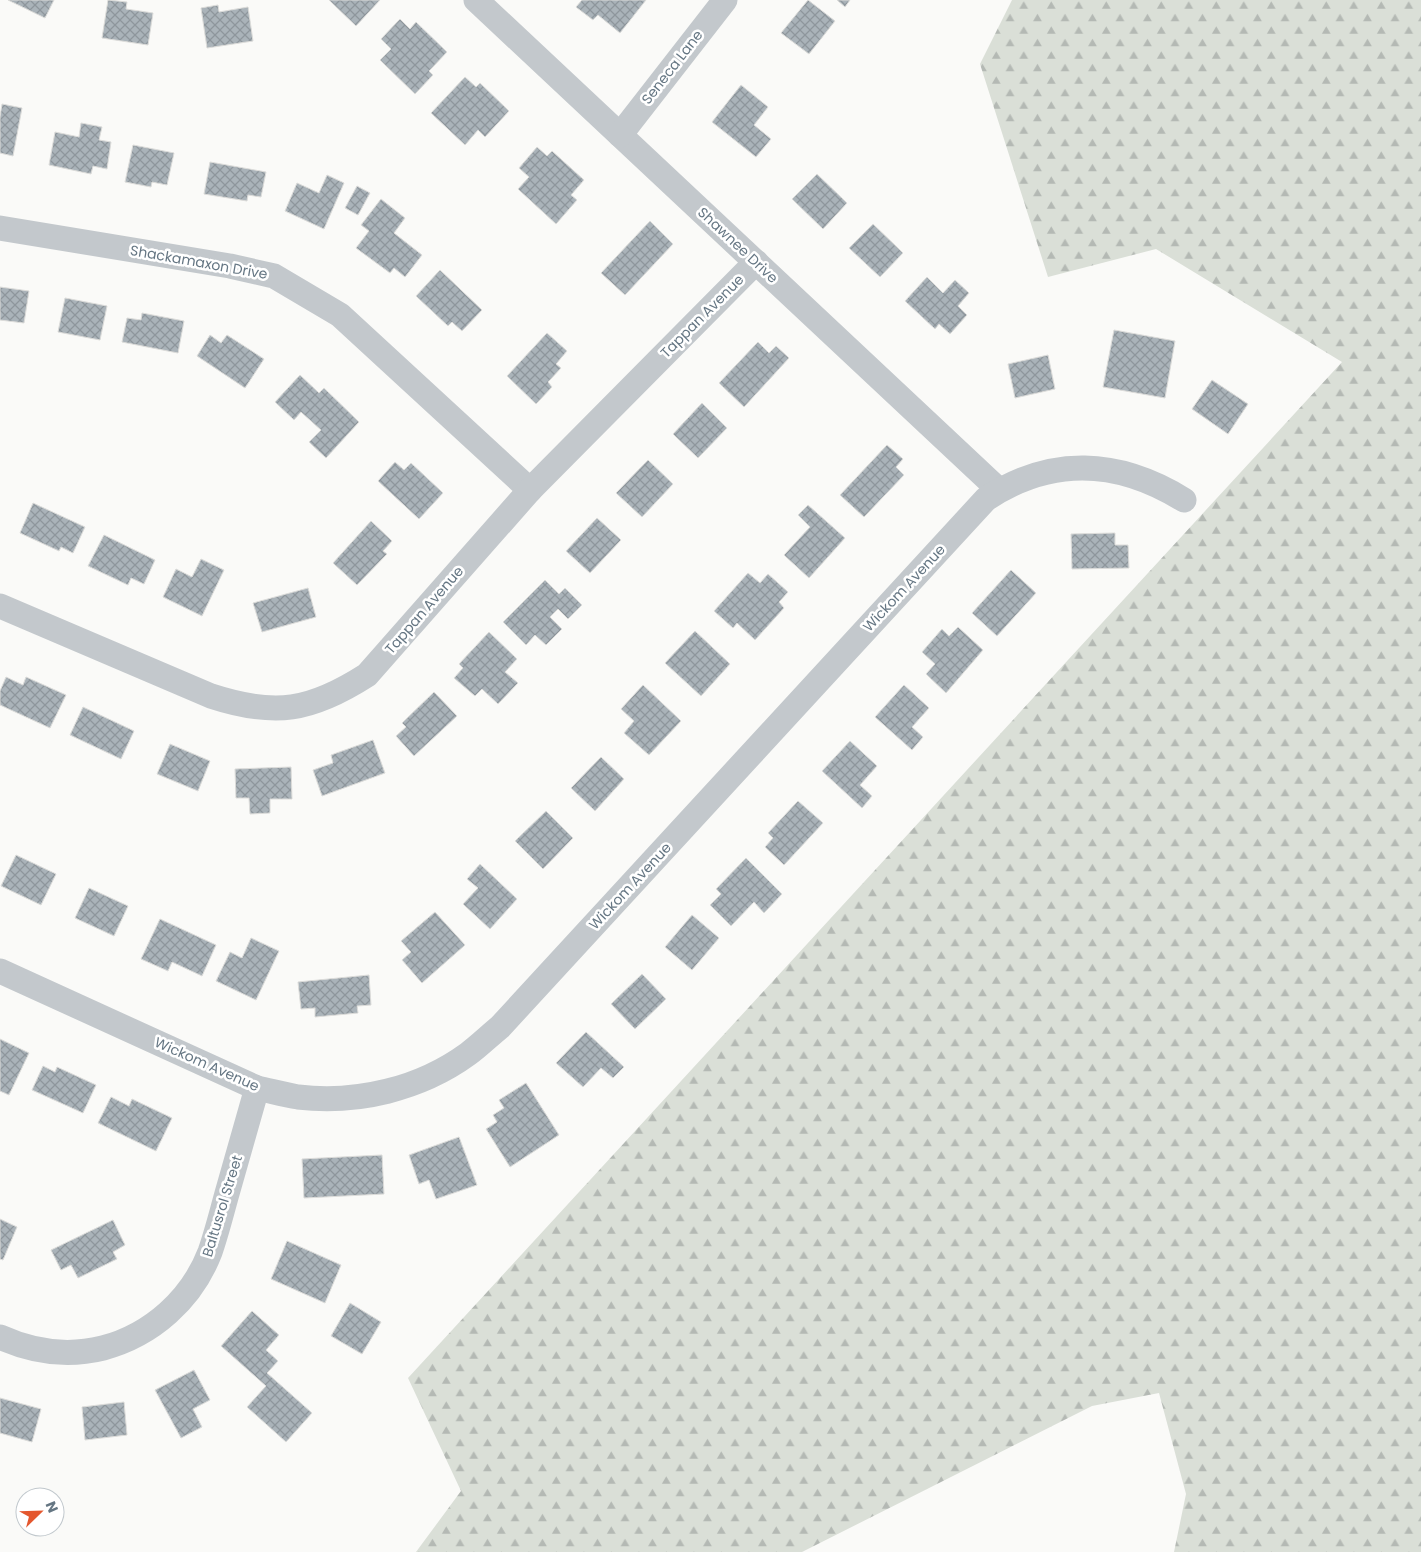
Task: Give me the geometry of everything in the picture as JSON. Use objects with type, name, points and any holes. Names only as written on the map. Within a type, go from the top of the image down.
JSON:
[{"type":"street","name":"Shawnee Drive","points":[[476,0],[999,490]]},
{"type":"street","name":"Seneca Lane","points":[[620,135],[725,0]]},
{"type":"street","name":"Shackamaxon Drive","points":[[0,228],[230,266],[274,276],[340,315],[530,490]]},
{"type":"street","name":"Tappan Avenue","points":[[0,606],[211,696],[240,706],[274,710],[307,705],[338,694],[367,675],[530,490],[756,262]]},
{"type":"street","name":"Wickom Avenue","points":[[0,972],[257,1088],[298,1097],[344,1098],[397,1088],[428,1077],[468,1054],[500,1027],[986,499],[999,490],[1032,475],[1063,468],[1101,468],[1135,475],[1164,487],[1184,500]]},
{"type":"street","name":"Baltusrol Street","points":[[0,1337],[22,1346],[53,1353],[88,1352],[118,1344],[142,1332],[176,1306],[196,1281],[210,1252],[257,1088]]},
{"type":"green space","points":[[1012,0],[1421,0],[1421,1552],[1174,1552],[1186,1494],[1159,1393],[1092,1406],[802,1552],[416,1552],[461,1491],[408,1378],[1342,362],[1156,249],[1048,277],[980,64]]},
{"type":"building","points":[[8,0],[54,0],[45,18]]},
{"type":"building","points":[[108,0],[127,2],[126,9],[153,13],[148,45],[102,38]]},
{"type":"building","points":[[329,0],[380,0],[356,26]]},
{"type":"building","points":[[582,0],[646,0],[620,33],[598,15],[593,20],[576,7]]},
{"type":"building","points":[[808,0],[835,21],[809,54],[781,33]]},
{"type":"building","points":[[837,0],[850,0],[845,7]]},
{"type":"building","points":[[218,5],[219,12],[248,7],[253,41],[207,48],[201,8]]},
{"type":"building","points":[[400,19],[410,29],[416,22],[447,52],[429,71],[433,75],[415,94],[380,60],[391,49],[381,39]]},
{"type":"building","points":[[465,77],[476,87],[480,83],[509,111],[485,137],[478,130],[465,145],[431,113]]},
{"type":"building","points":[[741,85],[768,107],[754,125],[771,139],[756,157],[712,122]]},
{"type":"building","points":[[2,104],[22,108],[13,156],[0,153]]},
{"type":"building","points":[[81,123],[102,127],[99,140],[111,142],[107,169],[93,166],[91,174],[49,165],[55,132],[79,137]]},
{"type":"building","points":[[133,145],[174,153],[167,185],[152,182],[151,187],[125,182]]},
{"type":"building","points":[[537,147],[547,156],[552,151],[584,180],[571,195],[577,200],[556,224],[518,189],[529,177],[519,168]]},
{"type":"building","points":[[210,162],[266,172],[261,197],[248,195],[247,201],[204,194]]},
{"type":"building","points":[[817,174],[847,203],[823,229],[792,199]]},
{"type":"building","points":[[327,175],[344,183],[324,229],[285,211],[297,183],[319,193]]},
{"type":"building","points":[[357,186],[370,193],[358,215],[345,208]]},
{"type":"building","points":[[381,199],[405,218],[394,233],[422,255],[405,277],[394,268],[390,273],[356,248],[369,231],[361,225]]},
{"type":"building","points":[[650,221],[673,244],[625,295],[601,273]]},
{"type":"building","points":[[873,224],[903,253],[880,277],[849,248]]},
{"type":"building","points":[[440,270],[482,310],[462,331],[452,322],[448,326],[416,296]]},
{"type":"building","points":[[927,277],[943,293],[955,280],[969,293],[958,306],[967,315],[950,334],[939,324],[935,329],[905,301]]},
{"type":"building","points":[[0,287],[29,291],[24,323],[0,320]]},
{"type":"building","points":[[65,298],[107,306],[100,340],[58,332]]},
{"type":"building","points":[[142,313],[184,321],[178,353],[122,342],[127,318],[141,320]]},
{"type":"building","points":[[1114,330],[1175,341],[1165,398],[1103,387]]},
{"type":"building","points":[[547,333],[567,351],[556,364],[561,368],[548,382],[552,387],[536,404],[507,376]]},
{"type":"building","points":[[210,335],[221,343],[227,335],[264,359],[245,388],[197,356]]},
{"type":"building","points":[[758,342],[769,353],[776,346],[789,358],[744,407],[719,383]]},
{"type":"building","points":[[1048,355],[1055,389],[1015,398],[1008,364]]},
{"type":"building","points":[[300,375],[319,393],[324,388],[359,422],[326,458],[309,442],[321,430],[301,412],[294,420],[275,402]]},
{"type":"building","points":[[1212,380],[1248,404],[1228,434],[1192,409]]},
{"type":"building","points":[[702,403],[727,428],[698,458],[673,434]]},
{"type":"building","points":[[887,445],[903,459],[896,467],[904,475],[864,517],[840,495]]},
{"type":"building","points":[[648,460],[673,484],[642,517],[616,493]]},
{"type":"building","points":[[395,462],[404,470],[411,463],[443,493],[419,519],[378,481]]},
{"type":"building","points":[[33,503],[85,527],[73,553],[61,547],[59,551],[20,533]]},
{"type":"building","points":[[808,505],[845,538],[809,578],[784,555],[810,527],[798,515]]},
{"type":"building","points":[[597,518],[621,540],[590,573],[566,551]]},
{"type":"building","points":[[371,521],[392,541],[383,551],[387,554],[357,585],[333,563]]},
{"type":"building","points":[[1115,533],[1115,545],[1128,545],[1129,568],[1072,569],[1071,534]]},
{"type":"building","points":[[104,535],[155,560],[144,584],[131,578],[128,585],[88,566]]},
{"type":"building","points":[[201,559],[224,570],[202,616],[163,597],[176,569],[192,577]]},
{"type":"building","points":[[1011,570],[1036,593],[997,636],[972,613]]},
{"type":"building","points":[[748,573],[760,583],[768,574],[788,592],[779,602],[784,608],[755,640],[737,623],[733,628],[714,611]]},
{"type":"building","points":[[545,580],[559,594],[565,588],[582,605],[568,619],[558,609],[550,617],[562,629],[546,645],[535,635],[526,645],[503,622]]},
{"type":"building","points":[[308,588],[316,617],[262,632],[253,603]]},
{"type":"building","points":[[958,627],[983,650],[946,693],[926,674],[935,664],[922,652],[942,629],[949,636]]},
{"type":"building","points":[[695,631],[730,664],[701,696],[665,663]]},
{"type":"building","points":[[489,632],[517,659],[505,672],[518,683],[498,704],[482,689],[475,696],[454,678],[463,668],[459,664]]},
{"type":"building","points":[[6,677],[23,685],[26,677],[66,695],[50,728],[0,705],[0,691]]},
{"type":"building","points":[[643,685],[681,721],[649,755],[624,733],[634,721],[621,709]]},
{"type":"building","points":[[904,685],[929,708],[912,727],[923,737],[912,750],[875,717]]},
{"type":"building","points":[[434,692],[457,716],[414,756],[396,736],[406,727],[402,723]]},
{"type":"building","points":[[83,707],[134,731],[121,759],[70,735]]},
{"type":"building","points":[[373,740],[385,773],[322,796],[313,770],[333,763],[331,755]]},
{"type":"building","points":[[850,741],[877,766],[860,785],[872,796],[862,808],[822,771]]},
{"type":"building","points":[[170,744],[210,761],[198,791],[157,774]]},
{"type":"building","points":[[601,757],[624,779],[595,811],[571,788]]},
{"type":"building","points":[[291,767],[292,799],[270,799],[270,813],[250,814],[249,798],[236,798],[235,769]]},
{"type":"building","points":[[798,801],[823,823],[784,865],[765,847],[773,838],[768,833]]},
{"type":"building","points":[[546,811],[573,838],[543,869],[515,841]]},
{"type":"building","points":[[16,855],[56,874],[41,905],[1,886]]},
{"type":"building","points":[[746,858],[782,894],[764,913],[754,902],[731,926],[710,905],[721,894],[716,889]]},
{"type":"building","points":[[480,864],[517,899],[490,929],[463,904],[478,888],[467,879]]},
{"type":"building","points":[[89,888],[128,906],[114,936],[75,918]]},
{"type":"building","points":[[435,912],[465,945],[422,983],[402,960],[411,952],[401,941]]},
{"type":"building","points":[[692,915],[719,938],[692,970],[665,947]]},
{"type":"building","points":[[160,919],[216,945],[202,976],[172,962],[168,971],[141,959]]},
{"type":"building","points":[[251,938],[279,951],[256,1000],[216,981],[230,952],[242,958]]},
{"type":"building","points":[[642,974],[666,999],[635,1029],[611,1004]]},
{"type":"building","points":[[369,975],[371,1005],[357,1006],[358,1013],[315,1017],[315,1008],[301,1009],[298,982]]},
{"type":"building","points":[[586,1032],[624,1067],[613,1078],[601,1068],[583,1087],[556,1063]]},
{"type":"building","points":[[0,1039],[29,1053],[9,1095],[0,1091]]},
{"type":"building","points":[[43,1066],[55,1072],[57,1067],[96,1085],[83,1113],[32,1090]]},
{"type":"building","points":[[526,1083],[559,1135],[510,1167],[486,1129],[497,1122],[493,1115],[504,1108],[499,1100]]},
{"type":"building","points":[[111,1097],[129,1106],[132,1099],[172,1118],[156,1151],[98,1123]]},
{"type":"building","points":[[459,1137],[477,1185],[436,1199],[429,1180],[419,1184],[409,1155]]},
{"type":"building","points":[[382,1155],[384,1194],[304,1198],[302,1159]]},
{"type":"building","points":[[0,1219],[17,1227],[3,1260],[0,1259]]},
{"type":"building","points":[[113,1220],[125,1245],[113,1252],[117,1259],[78,1278],[71,1265],[61,1270],[51,1250]]},
{"type":"building","points":[[287,1241],[341,1265],[325,1303],[271,1279]]},
{"type":"building","points":[[350,1303],[381,1322],[362,1354],[331,1336]]},
{"type":"building","points":[[252,1311],[279,1335],[266,1350],[278,1361],[267,1373],[312,1413],[286,1442],[247,1407],[266,1386],[221,1346]]},
{"type":"building","points":[[194,1370],[210,1400],[193,1409],[202,1427],[181,1438],[155,1390]]},
{"type":"building","points":[[0,1398],[41,1409],[32,1442],[0,1433]]},
{"type":"building","points":[[124,1402],[127,1435],[85,1440],[82,1407]]}]
